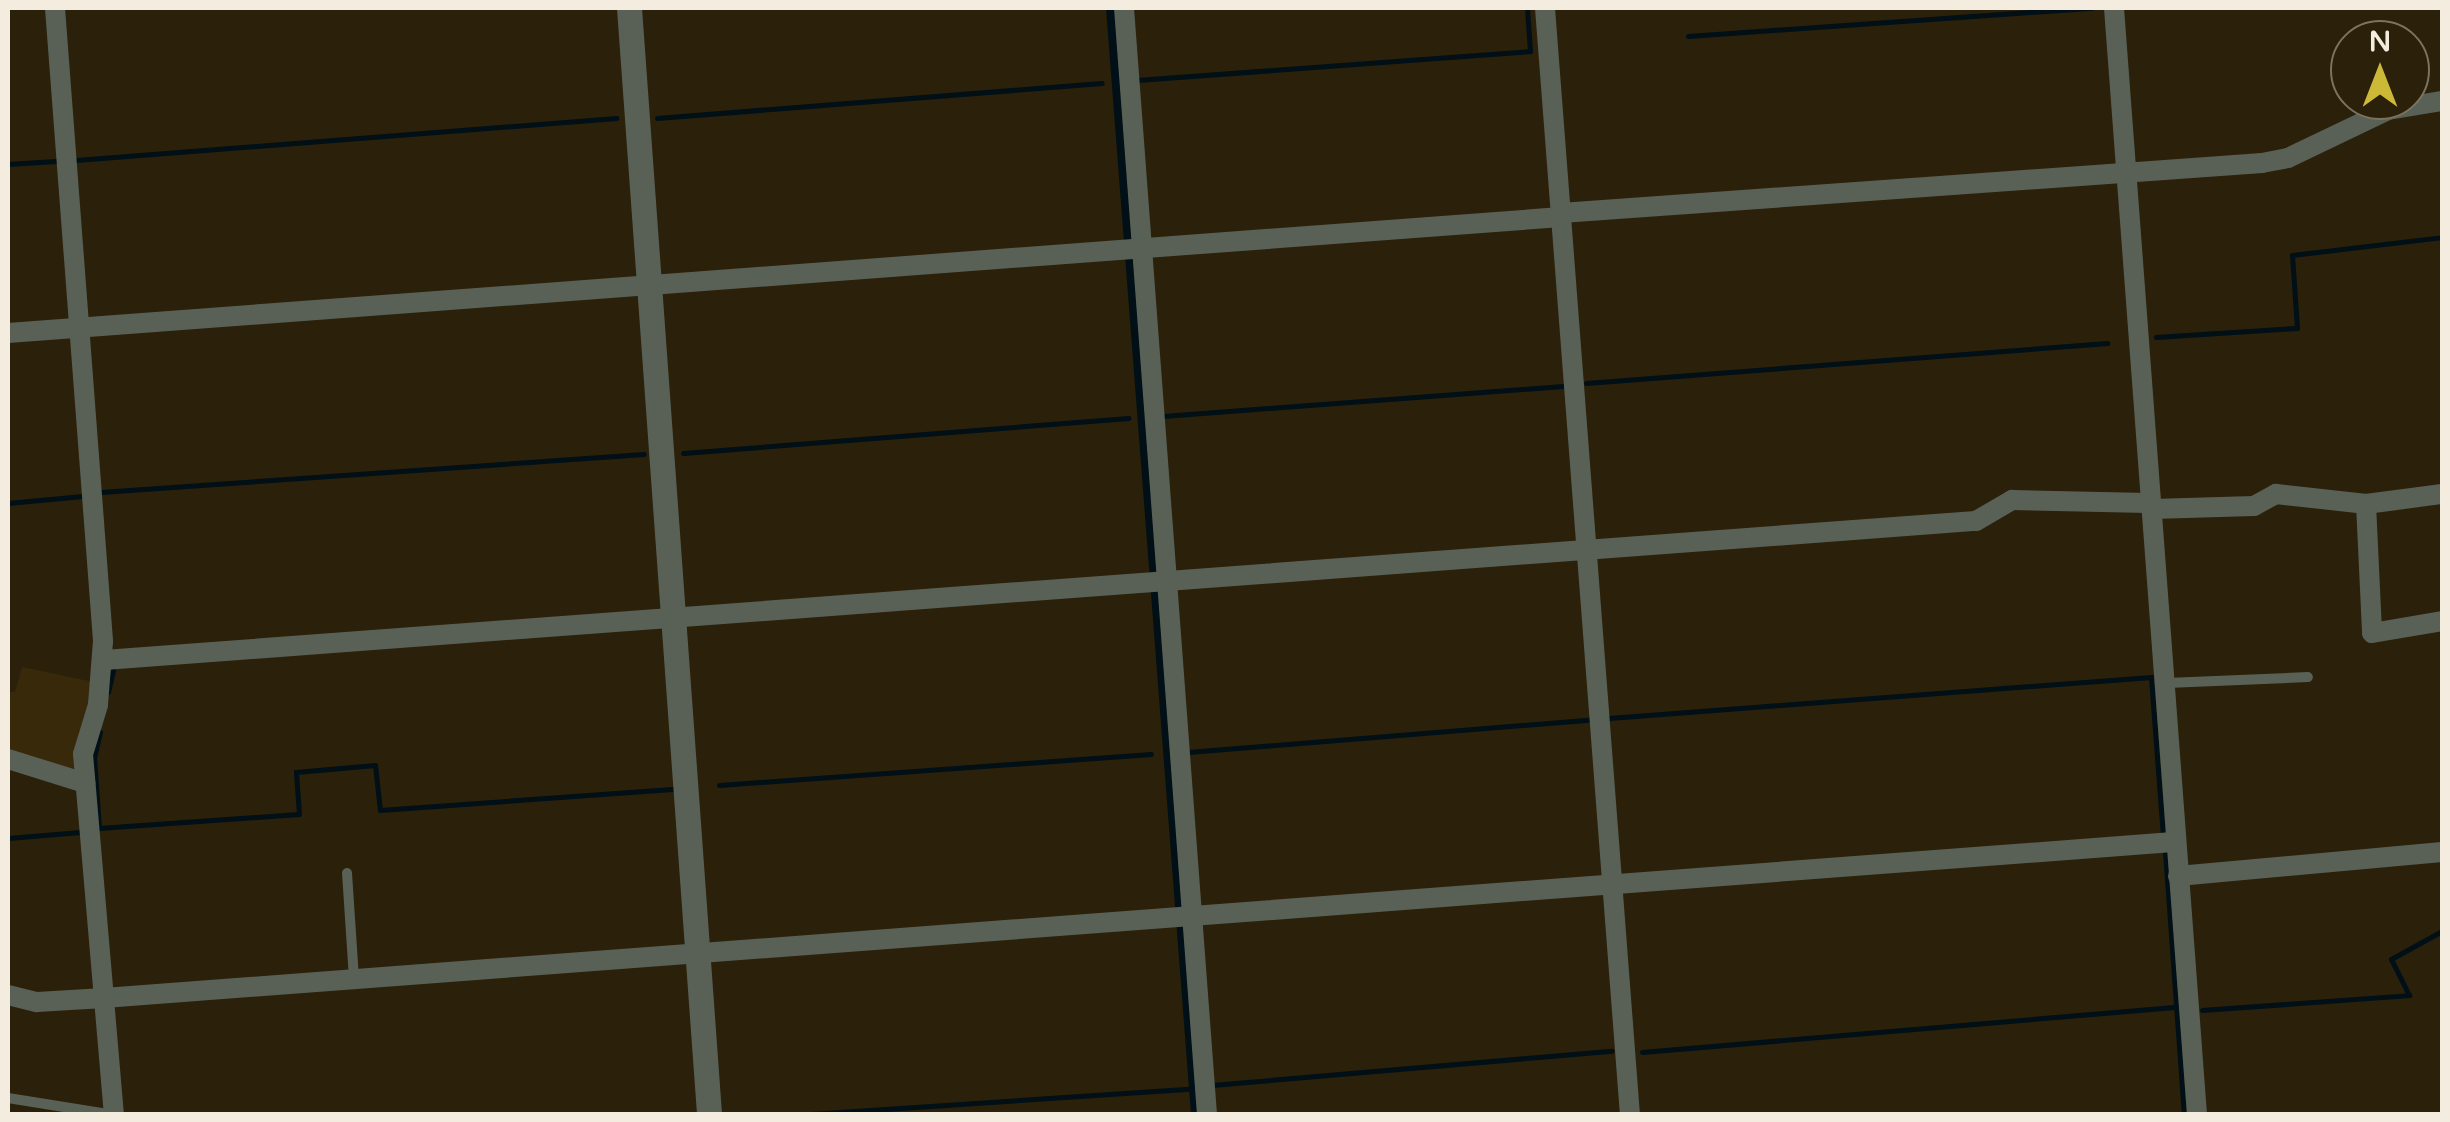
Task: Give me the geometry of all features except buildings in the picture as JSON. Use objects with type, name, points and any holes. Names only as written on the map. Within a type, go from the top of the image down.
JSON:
[{"type":"street","points":[[56,8],[104,660],[83,754],[111,1114]]},
{"type":"street","points":[[629,8],[709,1114]]},
{"type":"street","points":[[1124,8],[1134,247],[1159,585],[1185,918],[1207,1114]]},
{"type":"street","points":[[1545,8],[1630,1114]]},
{"type":"street","points":[[2114,8],[2196,1114]]},
{"type":"street","points":[[8,333],[2288,158],[2388,110],[2442,101]]},
{"type":"street","points":[[104,660],[1159,585],[1976,521],[2012,500],[2254,506],[2276,494],[2366,504],[2442,494]]},
{"type":"street","points":[[2366,504],[2372,632],[2442,621]]},
{"type":"street","points":[[8,760],[85,782]]},
{"type":"street","points":[[8,996],[37,1002],[104,998],[2176,842]]},
{"type":"street","points":[[2178,876],[2442,852]]},
{"type":"lane","points":[[2166,683],[2308,677]]},
{"type":"lane","points":[[347,873],[354,980]]},
{"type":"lane","points":[[8,1098],[111,1114]]},
{"type":"shaded area","points":[[1106,8],[1116,8],[1200,1114],[1191,1114]]},
{"type":"shaded area","points":[[22,667],[94,682],[74,769],[8,757],[8,692],[15,692]]},
{"type":"waterway","points":[[1137,80],[1530,51],[1527,8]]},
{"type":"waterway","points":[[1688,36],[2092,8]]},
{"type":"waterway","points":[[657,118],[1102,83]]},
{"type":"waterway","points":[[76,160],[616,118]]},
{"type":"waterway","points":[[8,164],[56,161]]},
{"type":"waterway","points":[[2156,337],[2297,328],[2292,255],[2442,237]]},
{"type":"waterway","points":[[1586,383],[2107,343]]},
{"type":"waterway","points":[[1163,416],[1563,386]]},
{"type":"waterway","points":[[683,453],[1129,418]]},
{"type":"waterway","points":[[101,492],[644,454]]},
{"type":"waterway","points":[[8,503],[83,496]]},
{"type":"waterway","points":[[108,692],[113,671]]},
{"type":"waterway","points":[[1609,718],[2151,677],[2163,838]]},
{"type":"waterway","points":[[1188,752],[1589,720]]},
{"type":"waterway","points":[[100,732],[94,757],[99,828],[299,814],[296,772],[375,765],[380,810],[672,789]]},
{"type":"waterway","points":[[719,785],[1151,754]]},
{"type":"waterway","points":[[8,838],[81,832]]},
{"type":"waterway","points":[[2165,851],[2184,1114]]},
{"type":"waterway","points":[[2202,1010],[2409,995],[2391,959],[2442,931]]},
{"type":"waterway","points":[[1642,1052],[2174,1007]]},
{"type":"waterway","points":[[1212,1085],[1612,1051]]},
{"type":"waterway","points":[[810,1114],[1189,1089]]}]
